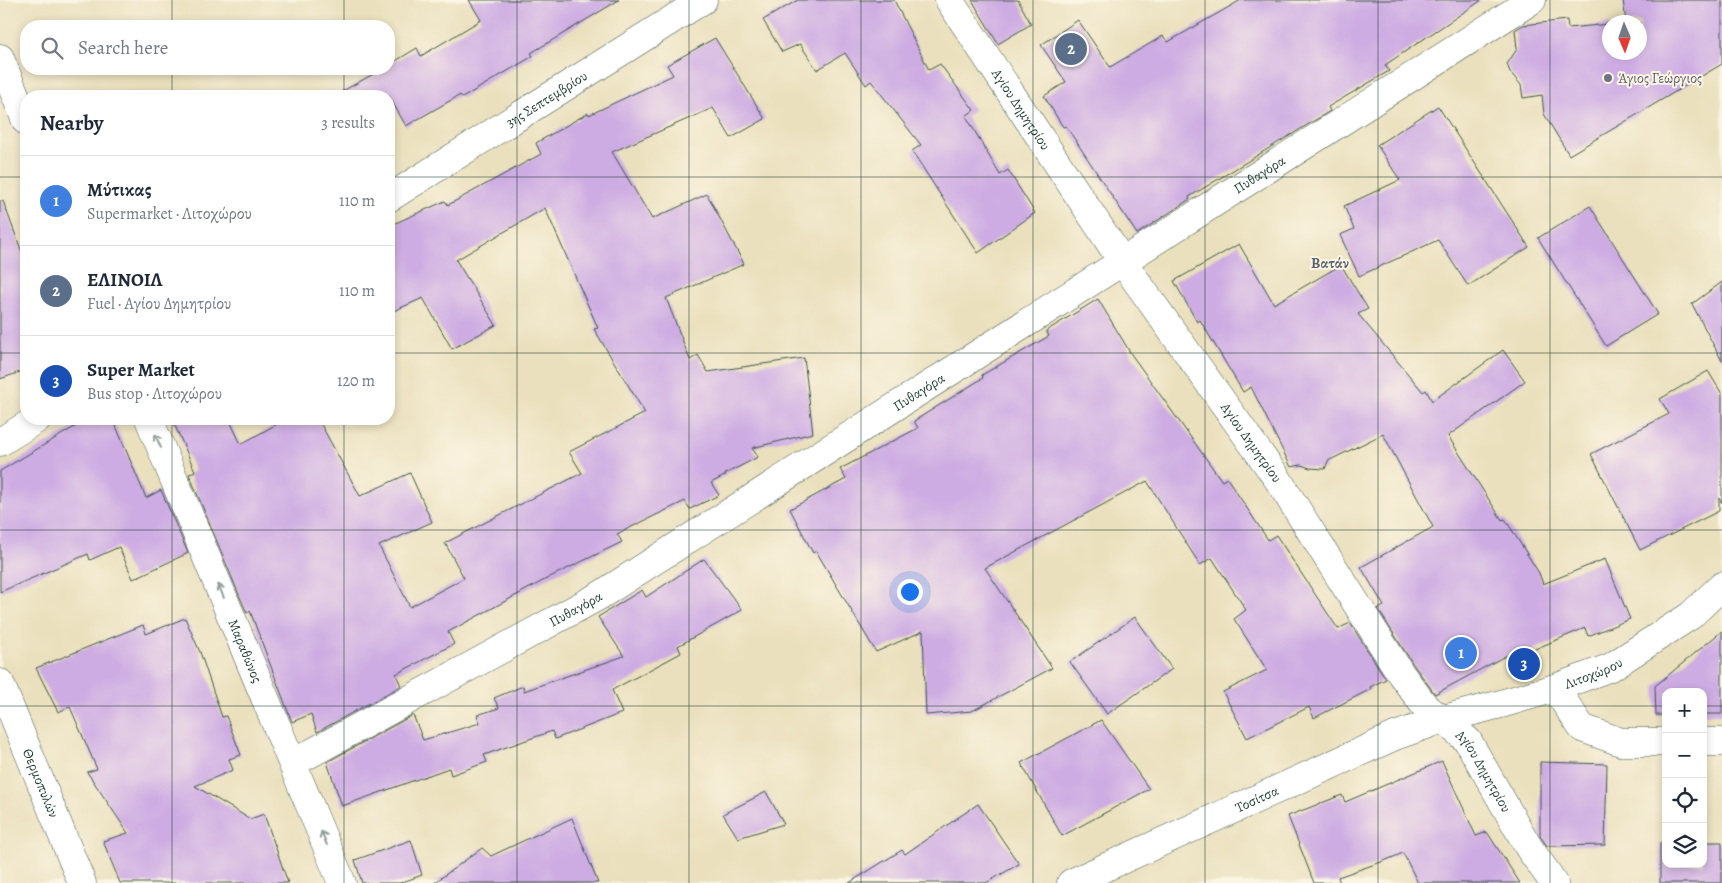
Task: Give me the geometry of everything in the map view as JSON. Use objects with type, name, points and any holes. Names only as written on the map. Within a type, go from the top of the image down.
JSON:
[{"type":"street","name":"3ης Σεπτεμβρίου","points":[[395,194],[703,0]]},
{"type":"street","name":"Αγίου Δημητρίου","points":[[949,0],[1122,261],[1277,478],[1401,674],[1427,709],[1443,719],[1468,741],[1529,848],[1554,883]]},
{"type":"street","name":"Πυθαγόρα","points":[[293,764],[599,596],[1532,0]]},
{"type":"street","points":[[3,71],[20,108]]},
{"type":"street","points":[[0,442],[27,425]]},
{"type":"street","name":"Μαραθώνος","points":[[152,425],[342,883]]},
{"type":"street","name":"Λιτοχώρου","points":[[1443,719],[1555,688],[1611,667],[1690,616],[1722,586]]},
{"type":"street","name":"Θερμοπυλών","points":[[0,683],[82,883]]},
{"type":"street","points":[[1555,688],[1582,728],[1621,742],[1662,742]]},
{"type":"street","name":"Τοσίτσα","points":[[1071,883],[1395,736],[1443,719]]},
{"type":"street","points":[[1707,742],[1722,742]]},
{"type":"building","points":[[469,0],[619,0],[531,53],[533,56],[462,98],[460,95],[406,126],[395,107],[395,90],[345,90],[371,75],[395,75],[395,61],[417,48],[421,56],[481,20]]},
{"type":"building","points":[[798,0],[894,0],[929,70],[940,64],[974,110],[966,116],[1000,175],[1008,170],[1035,213],[978,253],[912,151],[921,145],[871,81],[866,85],[845,53],[817,70],[800,44],[782,52],[763,20]]},
{"type":"building","points":[[972,0],[1018,0],[1031,24],[998,44]]},
{"type":"building","points":[[1241,0],[1482,0],[1385,65],[1389,71],[1328,107],[1330,111],[1189,197],[1190,199],[1137,234],[1066,126],[1063,127],[1044,96],[1066,82],[1041,45],[1078,20],[1110,67],[1163,36],[1168,42]]},
{"type":"building","name":"Άγιος Γεώργιος","points":[[1623,0],[1722,0],[1722,64],[1569,155],[1544,114],[1542,95],[1523,98],[1521,85],[1510,72],[1507,64],[1517,49],[1515,30],[1523,25],[1567,20],[1568,28],[1602,25],[1602,60],[1647,60],[1647,15],[1625,15]]},
{"type":"building","points":[[715,38],[765,119],[731,138],[713,108],[612,152],[652,219],[707,194],[744,264],[666,298],[690,360],[698,355],[708,372],[804,358],[813,433],[752,448],[758,457],[711,483],[719,495],[690,509],[685,501],[617,534],[622,542],[552,576],[448,632],[454,644],[396,674],[401,686],[317,732],[311,714],[292,722],[250,611],[247,613],[242,602],[189,474],[195,471],[175,425],[232,425],[241,444],[275,425],[321,425],[360,496],[410,473],[432,522],[379,546],[410,607],[464,578],[445,543],[582,473],[569,452],[645,413],[594,329],[598,328],[545,208],[456,260],[496,325],[452,349],[423,298],[395,310],[395,223],[445,201],[448,205],[541,154],[536,143],[588,113],[589,115],[673,75],[667,65]]},
{"type":"building","points":[[1438,106],[1529,247],[1468,286],[1438,240],[1359,276],[1340,235],[1354,229],[1344,206],[1400,180],[1377,145]]},
{"type":"building","points":[[0,201],[3,201],[20,247],[20,372],[0,379]]},
{"type":"building","points":[[1590,206],[1658,314],[1606,346],[1538,238]]},
{"type":"building","points":[[1239,244],[1274,304],[1341,265],[1368,309],[1358,314],[1423,392],[1426,390],[1432,401],[1503,350],[1525,381],[1448,436],[1502,520],[1505,519],[1539,573],[1543,584],[1605,559],[1630,619],[1588,636],[1585,628],[1511,659],[1509,654],[1435,694],[1413,664],[1378,609],[1384,606],[1361,567],[1433,527],[1383,434],[1328,461],[1325,469],[1301,465],[1291,467],[1251,387],[1243,392],[1200,320],[1197,322],[1174,281]]},
{"type":"building","points":[[1722,282],[1722,361],[1692,304]]},
{"type":"building","points":[[1098,299],[1131,354],[1222,481],[1227,478],[1268,540],[1276,535],[1338,629],[1350,623],[1386,679],[1370,687],[1371,689],[1314,718],[1309,707],[1247,738],[1223,692],[1267,670],[1234,619],[1246,610],[1212,558],[1200,565],[1147,481],[985,568],[1052,668],[972,711],[926,715],[923,631],[876,652],[816,551],[813,553],[790,509],[846,479],[840,469],[918,428],[914,421],[983,378],[982,375],[1049,336],[1046,331]]},
{"type":"building","points":[[1708,371],[1722,394],[1722,503],[1719,498],[1719,511],[1640,550],[1591,454],[1669,414],[1660,399]]},
{"type":"building","points":[[78,425],[116,425],[146,498],[161,490],[188,553],[133,579],[119,547],[90,560],[88,554],[0,592],[0,471]]},
{"type":"building","points":[[704,559],[742,610],[678,646],[681,653],[612,690],[622,713],[555,739],[552,731],[484,755],[487,762],[451,775],[449,768],[342,806],[327,762],[413,715],[423,740],[480,723],[477,715],[499,708],[494,698],[523,686],[524,691],[624,656],[598,617],[642,590],[646,597]]},
{"type":"building","points":[[1135,617],[1172,669],[1107,714],[1070,662]]},
{"type":"building","points":[[185,618],[200,652],[222,717],[226,716],[241,755],[229,759],[233,770],[195,786],[250,819],[264,814],[288,883],[120,883],[103,841],[128,833],[87,772],[97,769],[70,707],[58,712],[36,668],[143,625],[146,634]]},
{"type":"building","points":[[1722,631],[1722,714],[1707,714],[1707,688],[1662,688],[1662,715],[1656,715],[1655,686]]},
{"type":"building","points":[[1101,720],[1149,789],[1062,836],[1021,763]]},
{"type":"building","points":[[1442,761],[1476,836],[1487,832],[1520,883],[1418,883],[1403,853],[1338,877],[1340,883],[1314,883],[1288,816],[1342,795],[1345,802]]},
{"type":"building","points":[[1540,762],[1607,764],[1605,845],[1547,846],[1540,836]]},
{"type":"building","points":[[766,792],[784,824],[738,838],[723,814]]},
{"type":"building","points":[[978,804],[1019,864],[986,883],[849,883],[902,850],[905,854]]},
{"type":"building","points":[[572,818],[598,883],[434,883],[482,848],[491,856]]},
{"type":"building","points":[[411,840],[422,875],[400,883],[362,883],[355,860]]},
{"type":"building","points":[[1707,842],[1722,842],[1722,883],[1660,883],[1660,843],[1662,843],[1662,868],[1707,868]]},
{"type":"place","name":"ΕΛΙΝΟΙΛ","points":[[1071,49]]},
{"type":"place","name":"Άγιος Γεώργιος","points":[[1608,78]]},
{"type":"place","name":"Μύτικας","points":[[1461,653]]},
{"type":"place","name":"Super Market","points":[[1524,664]]},
{"type":"district","name":"Βατάν","points":[[1330,263]]}]
